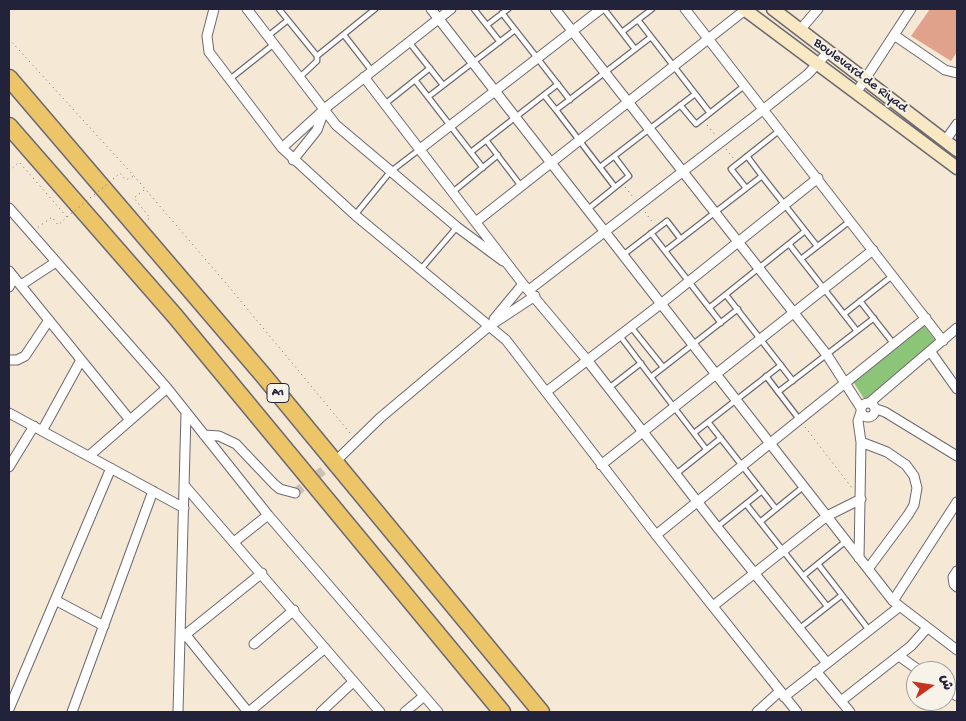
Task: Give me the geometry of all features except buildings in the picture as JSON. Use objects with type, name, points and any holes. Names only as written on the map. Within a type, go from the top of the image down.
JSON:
[{"type":"highway","name":"A1","points":[[9,78],[269,382],[541,712]]},
{"type":"highway","name":"A1","points":[[9,126],[175,316],[502,712]]},
{"type":"main road","name":"Boulevard de Riyad","points":[[744,9],[957,168]]},
{"type":"main road","name":"Boulevard de Riyad","points":[[773,9],[957,150]]},
{"type":"street","points":[[214,9],[207,36],[209,52],[282,148],[355,215],[506,340],[601,465],[797,712]]},
{"type":"street","points":[[247,9],[336,125],[390,172],[511,267]]},
{"type":"street","points":[[431,9],[737,398],[846,542],[896,604],[957,650]]},
{"type":"street","points":[[282,148],[364,77],[450,9]]},
{"type":"street","points":[[555,9],[794,312],[849,387],[868,407],[874,416],[869,418],[861,440]]},
{"type":"street","points":[[420,149],[602,9]]},
{"type":"street","points":[[685,9],[943,341]]},
{"type":"street","points":[[477,221],[744,9]]},
{"type":"street","points":[[800,30],[818,9]]},
{"type":"street","points":[[856,93],[911,9]]},
{"type":"street","points":[[894,35],[945,70],[957,73]]},
{"type":"street","points":[[341,456],[529,290],[764,109],[818,64],[829,51]]},
{"type":"street","points":[[364,77],[529,290],[588,360],[717,527],[827,662]]},
{"type":"street","points":[[293,160],[317,130],[324,111]]},
{"type":"street","points":[[945,141],[957,124]]},
{"type":"street","points":[[546,392],[689,282],[818,178]]},
{"type":"street","points":[[9,208],[167,388],[268,515],[438,712]]},
{"type":"street","points":[[601,465],[872,250]]},
{"type":"street","points":[[21,285],[56,262]]},
{"type":"street","points":[[11,274],[130,420]]},
{"type":"street","points":[[9,287],[11,274]]},
{"type":"street","points":[[488,327],[529,290]]},
{"type":"street","points":[[656,535],[799,419],[849,387],[894,344],[926,318]]},
{"type":"street","points":[[9,360],[17,360],[25,356],[49,320]]},
{"type":"street","points":[[859,558],[861,440],[858,422],[868,407],[892,383],[957,328]]},
{"type":"street","points":[[930,351],[957,389]]},
{"type":"street","points":[[42,431],[82,360]]},
{"type":"street","points":[[89,456],[167,388]]},
{"type":"street","points":[[868,407],[885,412],[957,456]]},
{"type":"street","points":[[9,413],[184,508]]},
{"type":"street","points":[[178,712],[183,636],[186,413]]},
{"type":"street","points":[[9,467],[34,426]]},
{"type":"street","points":[[204,435],[219,436],[236,444],[280,489],[295,493]]},
{"type":"street","points":[[861,440],[887,452],[906,465],[914,476],[917,488],[914,504],[908,515],[868,569]]},
{"type":"street","points":[[9,709],[111,468]]},
{"type":"street","points":[[184,485],[294,610],[380,712]]},
{"type":"street","points":[[72,712],[153,491]]},
{"type":"street","points":[[712,606],[827,516],[860,499]]},
{"type":"street","points":[[757,712],[816,671],[869,630],[896,604],[957,502]]},
{"type":"street","points":[[234,542],[268,515]]},
{"type":"street","points":[[957,571],[953,578],[954,584],[957,587]]},
{"type":"street","points":[[183,636],[262,573]]},
{"type":"street","points":[[55,600],[104,626]]},
{"type":"street","points":[[254,644],[294,610]]},
{"type":"street","points":[[841,701],[898,656],[927,628]]},
{"type":"street","points":[[183,636],[248,712],[325,648]]},
{"type":"street","points":[[898,656],[906,661]]},
{"type":"street","points":[[816,671],[850,712]]},
{"type":"street","points":[[321,712],[353,682]]},
{"type":"street","points":[[405,712],[424,696]]},
{"type":"lane","points":[[279,9],[317,56]]},
{"type":"lane","points":[[299,78],[317,61],[317,56],[375,9]]},
{"type":"lane","points":[[474,9],[500,42]]},
{"type":"lane","points":[[487,25],[508,9]]},
{"type":"lane","points":[[602,9],[635,49]]},
{"type":"lane","points":[[622,32],[652,9]]},
{"type":"lane","points":[[502,13],[570,100]]},
{"type":"lane","points":[[268,36],[288,20]]},
{"type":"lane","points":[[638,20],[710,113]]},
{"type":"lane","points":[[428,97],[515,30]]},
{"type":"lane","points":[[344,34],[372,71]]},
{"type":"lane","points":[[556,110],[651,37]]},
{"type":"lane","points":[[409,42],[443,85]]},
{"type":"lane","points":[[230,79],[274,44]]},
{"type":"lane","points":[[385,104],[430,68]]},
{"type":"lane","points":[[415,80],[483,168]]},
{"type":"lane","points":[[471,152],[558,84]]},
{"type":"lane","points":[[680,105],[696,124],[745,85]]},
{"type":"lane","points":[[600,166],[695,94]]},
{"type":"lane","points":[[544,95],[615,187]]},
{"type":"lane","points":[[746,188],[731,168],[780,130]]},
{"type":"lane","points":[[486,140],[521,186]]},
{"type":"lane","points":[[355,215],[390,172],[420,149]]},
{"type":"lane","points":[[454,191],[498,155]]},
{"type":"lane","points":[[588,209],[629,176],[614,156]]},
{"type":"lane","points":[[747,156],[817,246]]},
{"type":"lane","points":[[665,251],[762,176]]},
{"type":"lane","points":[[623,254],[666,221],[680,238]]},
{"type":"lane","points":[[801,259],[850,221]]},
{"type":"lane","points":[[420,270],[457,226]]},
{"type":"lane","points":[[709,308],[805,231]]},
{"type":"lane","points":[[651,233],[721,323]]},
{"type":"lane","points":[[789,244],[857,331]]},
{"type":"lane","points":[[844,314],[892,276]]},
{"type":"lane","points":[[726,295],[793,381]]},
{"type":"lane","points":[[860,301],[894,344]]},
{"type":"lane","points":[[651,377],[738,310]]},
{"type":"lane","points":[[778,392],[874,318]]},
{"type":"lane","points":[[631,327],[663,367]]},
{"type":"lane","points":[[620,336],[706,449]]},
{"type":"lane","points":[[609,388],[641,363]]},
{"type":"lane","points":[[694,433],[781,365]]},
{"type":"lane","points":[[766,376],[799,419]]},
{"type":"lane","points":[[708,422],[776,509]]},
{"type":"lane","points":[[676,474],[721,438]]},
{"type":"lane","points":[[760,522],[805,486]]},
{"type":"lane","points":[[717,527],[762,491]]},
{"type":"lane","points":[[746,504],[827,606]]},
{"type":"lane","points":[[803,576],[846,542]]},
{"type":"lane","points":[[818,564],[869,630]]},
{"type":"lane","points":[[800,628],[842,595]]},
{"type":"path","points":[[9,39],[134,176],[230,288],[356,441]]},
{"type":"path","points":[[9,171],[19,162],[67,217]]},
{"type":"path","points":[[30,233],[52,217],[58,225],[120,173],[126,180],[134,176]]},
{"type":"path","points":[[112,180],[117,185]]},
{"type":"path","points":[[142,214],[146,221],[150,218],[134,198],[144,189]]},
{"type":"path","points":[[799,419],[860,499]]},
{"type":"green space","points":[[923,324],[936,341],[868,405],[852,380]]},
{"type":"tunnel","points":[[295,493],[336,460]]}]
